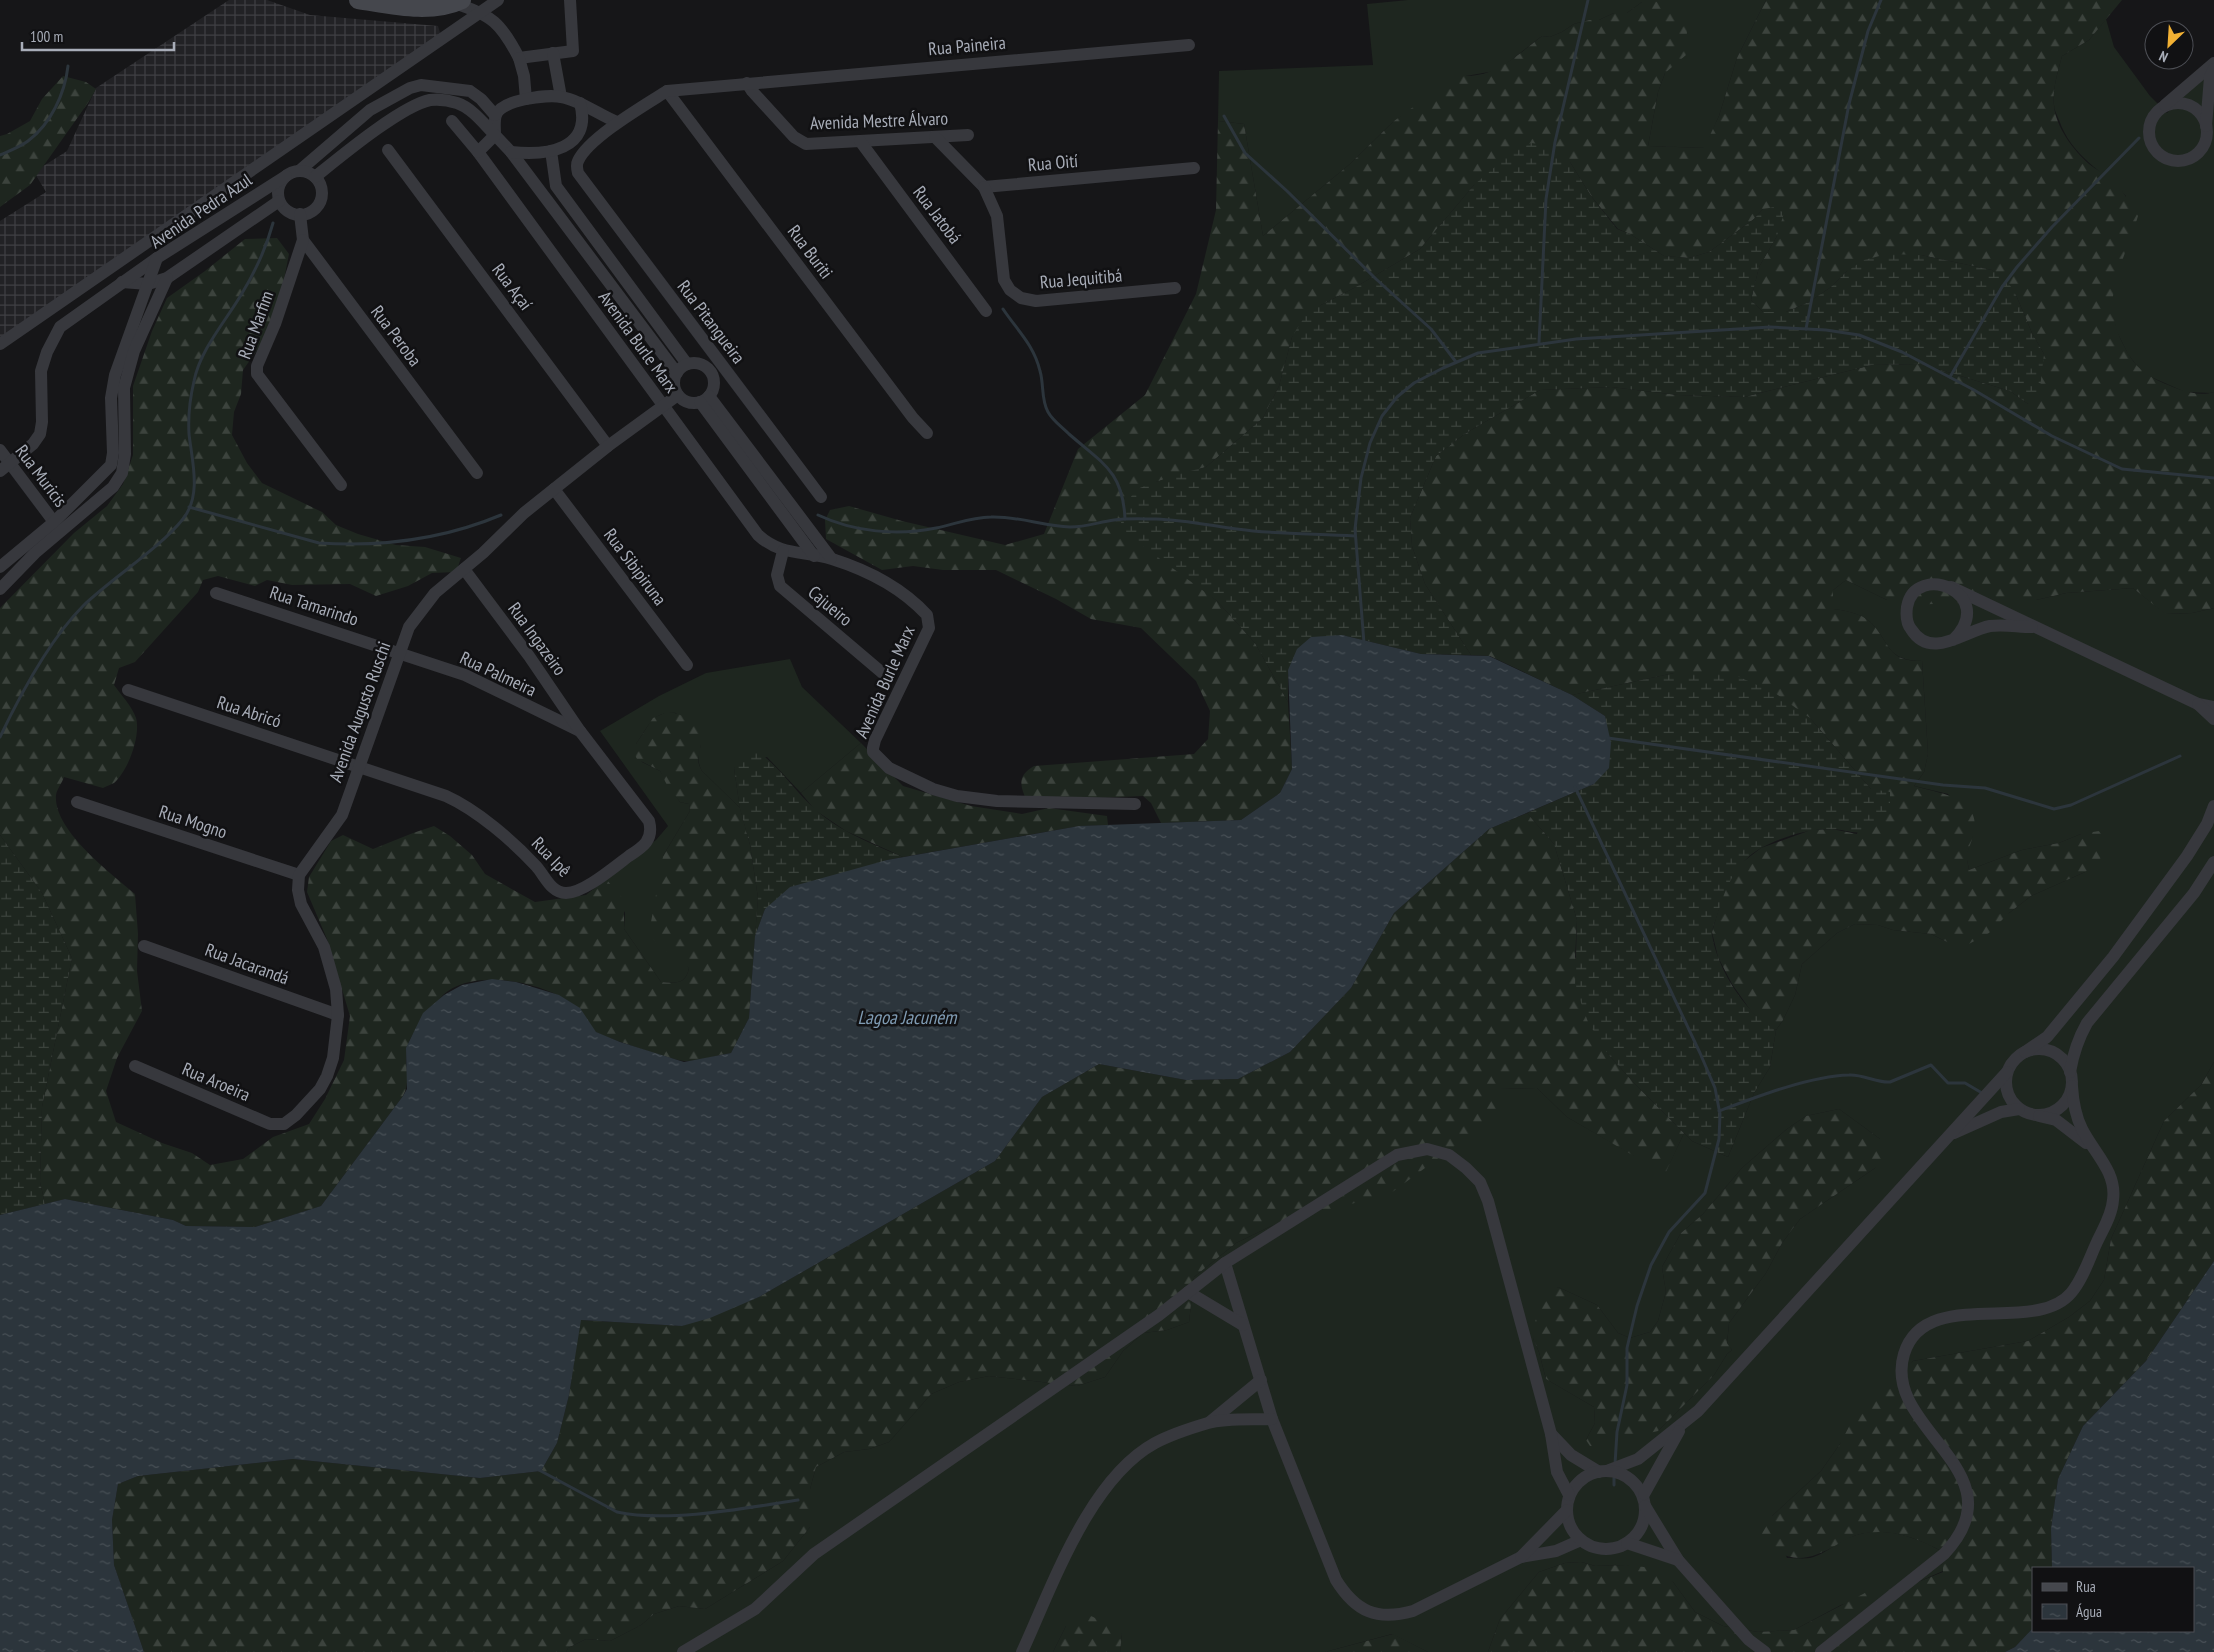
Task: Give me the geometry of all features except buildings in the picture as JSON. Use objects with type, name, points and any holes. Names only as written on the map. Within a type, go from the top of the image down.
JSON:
[{"type":"main road","points":[[358,0],[416,8],[434,7],[455,1]]},
{"type":"street","points":[[0,344],[498,0]]},
{"type":"street","points":[[519,58],[574,51],[570,0]]},
{"type":"street","points":[[455,1],[480,11],[502,28],[519,58],[524,76],[526,99]]},
{"type":"street","name":"Rua Paineira","points":[[747,83],[1189,45]]},
{"type":"street","points":[[553,53],[561,96]]},
{"type":"street","points":[[2214,63],[2158,111],[2151,121],[2149,132],[2152,144],[2159,154],[2169,160],[2181,161],[2193,157],[2202,149],[2206,138],[2210,76],[2214,69]]},
{"type":"street","points":[[478,152],[495,135],[495,116],[500,109],[526,99],[561,96],[580,103],[597,114],[617,122],[667,91],[747,83]]},
{"type":"street","name":"Avenida Mestre Álvaro","points":[[747,83],[794,137],[806,144],[968,135]]},
{"type":"street","points":[[299,171],[308,172],[315,177],[322,190],[318,204],[307,213],[300,214],[288,211],[279,201],[280,183],[286,176],[299,171],[370,110],[416,86],[455,88],[470,91],[481,99],[495,116]]},
{"type":"street","name":"Rua Buriti","points":[[667,91],[927,434]]},
{"type":"street","points":[[315,177],[404,111],[430,100],[444,99],[459,103],[495,135]]},
{"type":"street","points":[[511,152],[533,154],[551,151],[573,142],[578,136],[582,125],[583,114],[580,103]]},
{"type":"street","points":[[2158,111],[2169,105],[2187,105],[2202,115],[2206,126]]},
{"type":"street","points":[[582,125],[597,114]]},
{"type":"street","name":"Avenida Burle Marx","points":[[452,121],[478,152],[758,535],[767,544],[783,551],[831,558],[858,569],[892,586],[919,606],[927,615],[930,621],[929,628],[873,748],[873,752],[889,768],[933,789],[957,796],[997,801],[1135,804]]},
{"type":"street","name":"Rua Pitangueira","points":[[617,122],[584,153],[576,166],[578,173],[821,496]]},
{"type":"street","name":"Avenida Burle Marx","points":[[495,135],[511,152],[677,373]]},
{"type":"street","points":[[936,138],[984,187]]},
{"type":"street","name":"Rua Jatobá","points":[[860,141],[986,311]]},
{"type":"street","name":"Rua Açaí","points":[[388,150],[608,446]]},
{"type":"street","name":"Avenida Burle Marx","points":[[551,151],[556,186],[687,364]]},
{"type":"street","name":"Rua Oití","points":[[984,187],[1194,168]]},
{"type":"street","name":"Avenida Pedra Azul","points":[[0,567],[54,522],[111,466],[113,454],[111,398],[115,375],[157,258],[286,176]]},
{"type":"street","name":"Rua Jequitibá","points":[[984,187],[997,216],[1004,280],[1010,290],[1021,298],[1036,301],[1175,288]]},
{"type":"street","name":"Avenida Pedra Azul","points":[[148,284],[167,278],[279,201]]},
{"type":"street","points":[[300,214],[303,240]]},
{"type":"street","name":"Rua Peroba","points":[[303,240],[477,473]]},
{"type":"street","name":"Rua Marfim","points":[[303,240],[276,324],[258,366],[257,374],[342,485]]},
{"type":"street","points":[[0,472],[33,444],[40,434],[42,422],[41,370],[47,352],[60,327],[157,258]]},
{"type":"street","points":[[0,589],[35,553],[113,487],[122,473],[125,454],[124,388],[134,351],[167,278]]},
{"type":"street","points":[[122,282],[148,284]]},
{"type":"street","points":[[687,364],[700,364],[711,373],[714,384],[704,399],[690,402],[678,395],[674,385],[677,373],[687,364]]},
{"type":"street","points":[[711,373],[721,364]]},
{"type":"street","name":"Avenida Augusto Ruschi","points":[[299,875],[342,815],[409,627],[416,615],[435,593],[483,553],[524,513],[608,446],[678,395]]},
{"type":"street","points":[[704,399],[831,558]]},
{"type":"street","name":"Avenida Burle Marx","points":[[704,399],[814,556]]},
{"type":"street","name":"Rua Muricis","points":[[0,450],[54,522]]},
{"type":"street","name":"Rua Sibipiruna","points":[[554,489],[687,665]]},
{"type":"street","name":"Cajueiro","points":[[783,551],[776,575],[780,586],[886,676]]},
{"type":"street","name":"Rua Ingazeiro","points":[[464,569],[529,656],[580,731]]},
{"type":"street","points":[[2036,627],[1989,626],[1941,644],[1928,644],[1917,638],[1909,628],[1906,616],[1908,603],[1915,592],[1926,586],[1938,584],[1951,587],[2036,627],[2198,704],[2214,708]]},
{"type":"street","points":[[1951,587],[1961,595],[1966,607],[1967,619],[1962,631],[1953,640]]},
{"type":"street","name":"Rua Tamarindo","points":[[216,592],[400,653]]},
{"type":"street","name":"Rua Palmeira","points":[[400,653],[465,675],[580,731]]},
{"type":"street","name":"Rua Abricó","points":[[128,690],[359,767]]},
{"type":"street","points":[[2198,704],[2214,719]]},
{"type":"street","name":"Rua Ipê","points":[[359,767],[460,802],[516,845],[537,867],[553,888],[567,893],[582,888],[646,844],[651,829],[649,821],[580,731]]},
{"type":"street","name":"Rua Mogno","points":[[77,802],[299,875]]},
{"type":"street","points":[[1682,1425],[1644,1500],[1645,1517],[1640,1531],[1627,1544],[1612,1549],[1596,1548],[1581,1540],[1570,1527],[1566,1510],[1569,1495],[1578,1482],[1592,1473],[1604,1471],[1638,1459],[1698,1411],[2007,1072],[2014,1060],[2047,1037],[2113,957],[2188,856],[2207,824],[2214,806]]},
{"type":"street","points":[[1821,1652],[1944,1554],[1958,1539],[1966,1520],[1968,1499],[1963,1479],[1909,1401],[1902,1381],[1901,1364],[1910,1341],[1921,1329],[1934,1321],[1955,1316],[2047,1308],[2071,1294],[2079,1282],[2113,1202],[2114,1190],[2112,1178],[2082,1129],[2073,1106],[2070,1072],[2073,1054],[2087,1023],[2194,893],[2214,862]]},
{"type":"street","points":[[299,875],[298,890],[301,904],[324,947],[336,989],[338,1015]]},
{"type":"street","name":"Rua Jacarandá","points":[[144,946],[338,1015]]},
{"type":"street","name":"Rua Aroeira","points":[[135,1066],[270,1124],[284,1124],[296,1115],[320,1089],[327,1076],[333,1058],[338,1015]]},
{"type":"street","points":[[2025,1052],[2039,1049],[2052,1052],[2064,1060],[2070,1072]]},
{"type":"street","points":[[2007,1072],[2006,1086],[2010,1099],[2019,1109],[2032,1115],[2056,1120],[2094,1149]]},
{"type":"street","points":[[2032,1115],[2046,1115],[2058,1109],[2068,1099],[2072,1086]]},
{"type":"street","points":[[1949,1134],[2001,1112],[2019,1109]]},
{"type":"street","points":[[683,1652],[755,1609],[814,1554],[1159,1316],[1225,1263],[1397,1155],[1427,1149],[1449,1155],[1466,1168],[1480,1182],[1488,1201],[1551,1434],[1557,1472],[1569,1495]]},
{"type":"street","points":[[1225,1263],[1272,1418],[1336,1580],[1346,1596],[1360,1608],[1377,1614],[1395,1616],[1413,1611],[1522,1558],[1556,1551],[1581,1540]]},
{"type":"street","points":[[1188,1292],[1243,1325]]},
{"type":"street","points":[[1210,1422],[1260,1380]]},
{"type":"street","points":[[1022,1652],[1078,1531],[1108,1486],[1130,1462],[1154,1444],[1210,1422],[1272,1418]]},
{"type":"street","points":[[1551,1434],[1571,1455],[1604,1471],[1624,1475],[1637,1485],[1678,1560],[1749,1640],[1765,1652]]},
{"type":"street","points":[[1522,1558],[1566,1510]]},
{"type":"street","points":[[1627,1544],[1678,1560]]},
{"type":"shaded area","points":[[229,0],[267,0],[310,15],[438,26],[441,36],[0,340],[0,221],[46,192],[34,172],[67,151],[96,88]]},
{"type":"green space","points":[[1408,0],[1766,0],[1737,58],[1719,116],[1705,148],[1648,146],[1658,92],[1665,73],[1642,2],[1627,13],[1614,13],[1599,20],[1588,20],[1574,24],[1550,37],[1542,36],[1495,71],[1466,76],[1394,121],[1350,164],[1263,236],[1244,124],[1218,121],[1219,71],[1373,65],[1367,4]]},
{"type":"green space","points":[[1766,0],[2122,0],[2089,40],[2062,56],[2055,87],[2055,114],[2071,145],[2089,164],[2115,183],[2138,216],[2116,279],[2113,294],[2116,326],[2127,351],[2141,370],[2159,381],[2193,393],[2207,394],[2214,392],[2214,608],[2192,613],[2165,614],[2133,588],[2066,593],[2036,600],[1908,605],[1887,600],[1846,580],[1833,590],[1833,609],[1862,616],[1875,627],[1898,656],[1904,659],[1922,661],[1928,754],[1924,772],[1914,786],[1958,799],[1972,813],[1975,823],[1967,855],[1969,870],[2022,850],[2059,843],[2081,834],[2099,831],[2107,839],[2099,863],[2085,872],[2031,896],[2009,913],[1989,933],[1967,945],[1947,942],[1931,934],[1893,930],[1878,925],[1855,924],[1837,933],[1802,964],[1795,995],[1776,1030],[1765,1025],[1751,1011],[1732,984],[1718,957],[1712,932],[1724,891],[1739,865],[1761,848],[1811,830],[1832,829],[1857,834],[1871,789],[1810,718],[1674,673],[1572,695],[1490,656],[1471,655],[1425,584],[1412,546],[1410,518],[1436,456],[1466,433],[1540,390],[1611,387],[1678,395],[1744,397],[1872,365],[1921,364],[2010,391],[2028,404],[2044,354],[2032,333],[2016,295],[1992,270],[1921,255],[1847,271],[1831,287],[1809,302],[1786,312],[1763,312],[1751,300],[1759,267],[1777,236],[1763,209],[1754,219],[1709,252],[1689,258],[1664,256],[1630,234],[1618,229],[1591,196],[1570,162],[1474,185],[1420,249],[1321,305],[1292,337],[1279,386],[1263,418],[1206,467],[1156,482],[1200,587],[1217,601],[1255,643],[1288,702],[1292,769],[1280,793],[1241,820],[1161,823],[1151,803],[1143,796],[1027,801],[1022,790],[1021,781],[1025,773],[1034,766],[1194,754],[1208,739],[1210,711],[1196,681],[1141,628],[1091,619],[1056,599],[996,570],[943,570],[913,566],[882,570],[826,539],[825,520],[830,510],[849,506],[902,521],[1005,545],[1044,534],[1078,449],[1145,395],[1196,294],[1216,210],[1218,121],[1244,124],[1263,236],[1350,164],[1394,121],[1457,75],[1470,76],[1492,71],[1513,59],[1542,36],[1550,37],[1574,24],[1589,20],[1599,20],[1614,13],[1627,13],[1642,2],[1653,1],[1678,6],[1687,30],[1686,55],[1665,73],[1658,92],[1648,146],[1704,148],[1719,116],[1737,58]]},
{"type":"green space","points":[[2106,19],[2114,47],[2150,96],[2167,113],[2214,60],[2214,392],[2185,392],[2142,373],[2128,354],[2117,332],[2111,310],[2114,282],[2121,260],[2126,196],[2071,144],[2054,107],[2056,80],[2062,56],[2089,40]]},
{"type":"green space","points":[[63,76],[86,82],[96,89],[30,185],[0,207],[0,136],[30,121],[42,99]]},
{"type":"green space","points":[[1531,143],[1548,145],[1570,162],[1591,196],[1617,229],[1630,234],[1664,256],[1689,258],[1709,252],[1754,219],[1763,209],[1775,207],[1784,213],[1777,236],[1759,267],[1751,300],[1763,312],[1786,312],[1809,302],[1831,287],[1847,271],[1864,260],[1887,254],[1921,255],[1992,270],[2006,279],[2016,295],[2032,333],[2044,354],[2039,396],[2028,404],[2010,391],[1921,364],[1872,365],[1744,397],[1678,395],[1611,387],[1540,390],[1466,433],[1436,456],[1410,518],[1412,546],[1425,584],[1471,655],[1421,654],[1342,635],[1288,670],[1288,702],[1255,643],[1217,601],[1125,533],[1118,514],[1137,489],[1175,475],[1206,467],[1263,418],[1279,386],[1292,337],[1305,316],[1420,249],[1474,185],[1511,153]]},
{"type":"green space","points":[[277,238],[289,254],[275,325],[243,370],[241,394],[234,412],[232,435],[247,463],[262,483],[322,512],[336,525],[358,534],[396,545],[425,547],[461,558],[456,572],[432,573],[408,586],[376,596],[350,584],[292,585],[267,580],[255,586],[218,576],[203,580],[198,592],[135,662],[119,668],[114,685],[132,709],[137,725],[135,743],[128,762],[114,783],[103,788],[64,777],[56,795],[58,808],[73,836],[85,850],[135,894],[138,934],[137,971],[142,1011],[117,1058],[106,1091],[116,1122],[162,1143],[192,1153],[210,1165],[243,1159],[273,1137],[309,1124],[325,1099],[344,1060],[350,1016],[327,939],[307,892],[309,877],[331,841],[343,835],[373,849],[434,826],[450,836],[472,855],[485,874],[535,902],[586,895],[606,879],[624,900],[624,929],[661,982],[679,982],[683,980],[688,974],[689,968],[656,943],[649,933],[663,856],[690,811],[689,804],[680,802],[667,785],[660,771],[637,759],[634,753],[636,744],[653,718],[667,712],[685,717],[695,725],[701,737],[698,761],[700,767],[740,808],[750,845],[758,898],[749,1018],[731,1053],[686,1061],[641,1049],[596,1032],[578,1008],[549,991],[511,981],[473,981],[457,986],[443,995],[413,1034],[407,1051],[407,1081],[403,1096],[321,1206],[255,1227],[186,1226],[173,1220],[65,1199],[45,1204],[40,1182],[42,1107],[72,958],[42,893],[0,835],[0,608],[74,533],[107,506],[123,484],[133,455],[133,386],[152,331],[167,298],[245,239]]},
{"type":"green space","points":[[1846,580],[1887,600],[1920,597],[2036,600],[2066,593],[2133,588],[2166,614],[2192,613],[2214,608],[2214,1062],[2201,1085],[2164,1121],[2111,1239],[2104,1280],[2090,1301],[2069,1317],[2028,1341],[1913,1361],[1840,1444],[1821,1471],[1772,1516],[1787,1558],[1810,1558],[1848,1538],[1872,1532],[1885,1532],[1921,1541],[1943,1552],[1943,1571],[1918,1582],[1841,1605],[1794,1630],[1758,1632],[1723,1626],[1695,1612],[1673,1582],[1626,1565],[1595,1566],[1581,1562],[1565,1563],[1539,1572],[1500,1619],[1488,1652],[1428,1652],[1392,1634],[1325,1652],[1120,1652],[1122,1634],[1066,1626],[1053,1652],[566,1652],[568,1648],[586,1639],[610,1641],[641,1625],[654,1614],[679,1606],[705,1609],[783,1561],[810,1527],[810,1489],[816,1467],[844,1452],[869,1449],[889,1442],[931,1394],[959,1382],[989,1376],[1077,1386],[1105,1377],[1123,1351],[1143,1333],[1167,1330],[1189,1322],[1194,1277],[1236,1243],[1271,1226],[1500,1089],[1537,1088],[1567,1117],[1665,1173],[1684,1133],[1692,1141],[1728,1157],[1754,1093],[1770,1067],[1776,1030],[1795,995],[1802,964],[1837,933],[1855,924],[1878,925],[1893,930],[1931,934],[1947,942],[2009,913],[2031,896],[2085,872],[2081,834],[2059,843],[2022,850],[1969,870],[1966,855],[1973,835],[1948,794],[1914,786],[1924,772],[1928,754],[1922,661],[1897,656],[1892,652],[1875,627],[1866,619],[1850,612],[1833,609],[1833,590]],"holes":[[[1839,1109],[1880,1139],[1875,1168],[1800,1219],[1782,1243],[1766,1273],[1729,1323],[1727,1344],[1732,1350],[1727,1354],[1714,1375],[1658,1431],[1614,1429],[1586,1440],[1595,1423],[1594,1407],[1546,1379],[1533,1338],[1558,1287],[1597,1305],[1618,1333],[1630,1338],[1650,1332],[1658,1321],[1666,1292],[1662,1267],[1681,1233],[1703,1214],[1742,1168],[1787,1129],[1806,1116]]]},
{"type":"green space","points":[[790,659],[802,687],[861,743],[801,793],[767,757],[734,768],[740,808],[702,771],[698,758],[701,745],[676,713],[662,714],[656,717],[636,744],[642,762],[660,771],[680,802],[689,804],[690,811],[663,856],[683,962],[689,968],[688,974],[679,982],[661,982],[624,929],[625,913],[606,879],[656,840],[668,826],[600,731],[659,696],[706,673]]},
{"type":"green space","points":[[1728,672],[1775,693],[1810,718],[1871,789],[1890,792],[1890,811],[1876,826],[1865,832],[1836,829],[1813,830],[1795,834],[1769,844],[1744,861],[1732,878],[1712,930],[1719,961],[1734,989],[1744,1002],[1765,1023],[1776,1030],[1770,1067],[1754,1093],[1728,1157],[1692,1141],[1608,1054],[1588,1022],[1575,986],[1577,920],[1554,844],[1527,813],[1594,784],[1605,716],[1572,695],[1674,673]]},
{"type":"green space","points":[[861,743],[903,786],[971,806],[1022,814],[1049,808],[1107,816],[1108,825],[1079,826],[903,857],[846,831],[815,810],[801,793]]},
{"type":"green space","points":[[752,748],[778,769],[807,801],[825,817],[857,837],[903,857],[887,860],[765,909],[755,936],[758,898],[750,845],[740,809],[734,768]]},
{"type":"green space","points":[[1527,813],[1554,844],[1577,920],[1575,957],[1608,1054],[1684,1133],[1665,1174],[1567,1117],[1537,1088],[1500,1089],[1497,1115],[1391,1193],[1271,1226],[1236,1243],[1194,1277],[1189,1322],[1167,1330],[1143,1333],[1123,1351],[1105,1377],[1077,1386],[989,1376],[959,1382],[931,1394],[889,1442],[869,1449],[844,1452],[816,1467],[810,1489],[810,1527],[783,1561],[705,1609],[679,1606],[654,1614],[641,1625],[610,1641],[586,1639],[568,1648],[566,1652],[144,1652],[114,1565],[112,1520],[118,1484],[138,1476],[293,1459],[480,1478],[541,1471],[557,1443],[569,1395],[580,1320],[682,1326],[759,1297],[995,1161],[1042,1097],[1099,1064],[1186,1080],[1238,1079],[1290,1052],[1351,988],[1394,913],[1489,829]]},
{"type":"green space","points":[[0,835],[42,893],[72,958],[42,1107],[40,1182],[45,1204],[0,1215]]},
{"type":"green space","points":[[2214,1062],[2214,1261],[2146,1361],[2083,1426],[2058,1479],[2051,1529],[2052,1567],[2032,1567],[2032,1629],[2015,1647],[2005,1652],[1488,1652],[1500,1619],[1539,1572],[1565,1563],[1581,1562],[1595,1566],[1626,1565],[1653,1568],[1673,1582],[1695,1612],[1723,1626],[1758,1632],[1794,1630],[1886,1582],[1918,1582],[1943,1572],[1943,1552],[1915,1539],[1886,1532],[1862,1534],[1816,1555],[1797,1558],[1779,1553],[1759,1538],[1772,1516],[1821,1471],[1840,1444],[1859,1407],[1913,1361],[2028,1341],[2069,1317],[2090,1301],[2104,1280],[2111,1239],[2164,1121],[2201,1085]]},
{"type":"green space","points":[[1839,1109],[1880,1139],[1884,1158],[1875,1168],[1800,1219],[1782,1243],[1766,1273],[1729,1323],[1727,1343],[1732,1350],[1727,1354],[1714,1375],[1658,1431],[1631,1437],[1614,1429],[1601,1447],[1590,1446],[1586,1440],[1595,1423],[1594,1407],[1546,1379],[1533,1338],[1534,1324],[1542,1305],[1558,1287],[1597,1305],[1618,1333],[1630,1338],[1650,1332],[1658,1321],[1666,1292],[1662,1267],[1681,1233],[1703,1214],[1742,1168],[1787,1129],[1806,1116]]},
{"type":"green space","points":[[1091,1616],[1110,1625],[1122,1634],[1120,1652],[1053,1652],[1066,1626]]},
{"type":"green space","points":[[1393,1634],[1428,1652],[1325,1652]]},
{"type":"water","name":"Lagoa Jacuném","points":[[1342,635],[1421,654],[1489,656],[1572,695],[1605,716],[1611,743],[1609,768],[1594,784],[1489,829],[1394,913],[1351,988],[1290,1052],[1238,1079],[1186,1080],[1099,1064],[1042,1097],[995,1161],[759,1297],[710,1318],[682,1326],[581,1320],[569,1395],[557,1443],[541,1471],[480,1478],[293,1459],[138,1476],[118,1484],[112,1520],[114,1565],[144,1652],[0,1652],[0,1215],[65,1199],[173,1220],[186,1226],[255,1227],[321,1206],[407,1089],[406,1048],[423,1013],[444,995],[462,985],[492,979],[516,982],[559,995],[580,1008],[596,1032],[620,1042],[684,1062],[731,1053],[749,1018],[755,936],[765,909],[790,887],[887,860],[1079,826],[1241,820],[1280,793],[1292,769],[1288,670],[1297,649],[1311,637]]},
{"type":"water","points":[[2214,1261],[2214,1652],[2005,1652],[2015,1647],[2032,1629],[2032,1632],[2194,1632],[2194,1567],[2052,1567],[2051,1529],[2058,1479],[2083,1426],[2146,1361]]},
{"type":"waterway","points":[[1539,343],[1546,199],[1555,142],[1588,0]]},
{"type":"waterway","points":[[1806,329],[1849,104],[1868,31],[1881,0]]},
{"type":"waterway","points":[[0,155],[25,143],[44,126],[60,97],[68,66]]},
{"type":"waterway","points":[[1224,116],[1245,153],[1431,329],[1456,362]]},
{"type":"waterway","points":[[1950,377],[2002,287],[2017,267],[2052,227],[2139,138]]},
{"type":"waterway","points":[[0,737],[47,651],[71,620],[95,595],[161,542],[189,510],[194,489],[189,414],[191,394],[197,370],[207,347],[251,278],[273,223]]},
{"type":"waterway","points":[[1003,309],[1034,353],[1040,371],[1044,402],[1048,412],[1058,424],[1109,469],[1120,490],[1125,519]]},
{"type":"waterway","points":[[1364,643],[1355,529],[1361,478],[1370,443],[1382,416],[1397,397],[1414,383],[1478,353],[1576,339],[1770,327],[1826,330],[1859,335],[1902,352],[1974,390],[2052,436],[2122,469],[2214,478]]},
{"type":"waterway","points":[[189,507],[319,543],[342,544],[412,540],[457,530],[501,515]]},
{"type":"waterway","points":[[818,515],[861,529],[891,532],[936,528],[984,517],[1001,517],[1070,527],[1119,519],[1156,519],[1253,531],[1355,536]]},
{"type":"waterway","points":[[1608,738],[1943,785],[1985,788],[2054,809],[2071,805],[2180,756]]},
{"type":"waterway","points":[[1575,787],[1700,1053],[1715,1088],[1720,1114],[1719,1139],[1705,1193],[1669,1232],[1651,1265],[1637,1306],[1627,1348],[1627,1385],[1617,1432],[1615,1464]]},
{"type":"waterway","points":[[1719,1111],[1783,1088],[1817,1079],[1854,1075],[1890,1082],[1931,1065],[1948,1083],[1965,1083],[1982,1093]]},
{"type":"waterway","points":[[539,1470],[617,1512],[637,1515],[659,1516],[707,1513],[798,1500]]},
{"type":"waterway","points":[[1614,1471],[1614,1485]]}]
